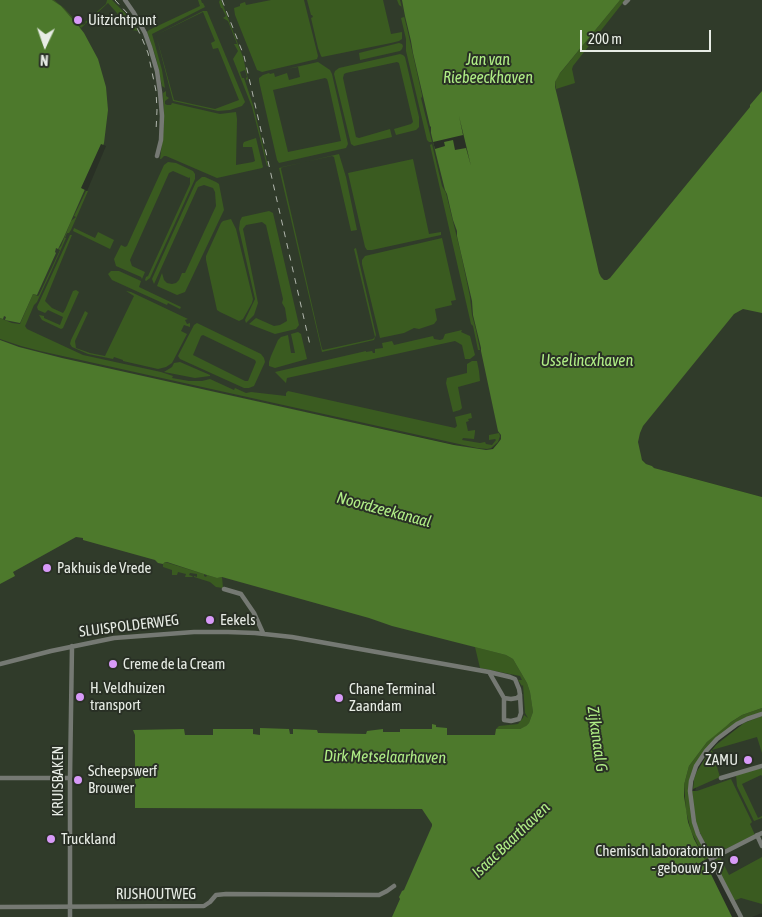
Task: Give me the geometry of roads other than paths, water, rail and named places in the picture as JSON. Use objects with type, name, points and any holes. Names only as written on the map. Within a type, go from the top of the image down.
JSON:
[{"type":"street","points":[[125,0],[146,36],[157,71],[162,116],[157,156]]},
{"type":"street","points":[[224,589],[241,594],[254,613],[263,633]]},
{"type":"street","name":"SLUISPOLDERWEG","points":[[0,664],[72,646],[114,638],[180,632],[263,633],[323,642],[510,677],[514,679],[520,695]]},
{"type":"street","name":"KRUISBAKEN","points":[[70,917],[72,646]]},
{"type":"street","points":[[489,672],[504,698],[504,720],[519,719],[521,713],[520,695]]},
{"type":"street","points":[[504,698],[517,698],[520,695]]},
{"type":"street","points":[[741,917],[698,834],[694,822],[690,791],[693,774],[700,759],[718,739],[737,724],[762,714]]},
{"type":"street","points":[[721,778],[762,766]]},
{"type":"street","points":[[0,778],[70,778]]},
{"type":"street","points":[[710,859],[760,834],[762,846]]},
{"type":"street","name":"RIJSHOUTWEG","points":[[0,907],[204,906],[216,895],[379,894],[394,886]]},
{"type":"water","points":[[0,0],[52,0],[61,6],[75,22],[77,21],[98,59],[106,87],[108,110],[104,143],[99,157],[64,237],[58,249],[56,248],[56,253],[37,295],[33,294],[20,323],[5,320],[6,317],[4,316],[3,319],[0,318]]},
{"type":"water","points":[[402,0],[620,0],[560,73],[555,82],[599,273],[604,280],[610,278],[762,91],[762,313],[743,309],[734,314],[643,426],[638,442],[642,460],[654,468],[762,497],[762,708],[742,715],[707,742],[689,766],[684,785],[688,822],[705,860],[698,864],[696,862],[695,869],[705,862],[732,917],[392,917],[400,899],[399,897],[404,890],[432,826],[422,809],[135,808],[135,779],[139,779],[139,775],[135,775],[135,735],[133,730],[184,729],[185,735],[213,735],[213,729],[253,729],[253,734],[260,735],[260,728],[289,729],[290,734],[293,734],[293,729],[317,730],[318,733],[366,734],[367,731],[383,729],[383,732],[400,732],[400,729],[432,729],[432,724],[436,725],[436,727],[447,728],[447,735],[495,735],[496,729],[520,729],[529,723],[533,712],[530,692],[513,659],[506,655],[392,626],[222,577],[217,578],[167,562],[163,564],[158,563],[155,560],[83,540],[83,538],[76,537],[13,572],[15,576],[0,584],[0,340],[62,358],[454,445],[486,450],[493,449],[501,439],[473,315],[472,301],[457,231],[431,133]]},
{"type":"railway","points":[[115,0],[135,24],[148,53],[156,91],[156,131]]},
{"type":"railway","points":[[222,0],[244,56],[310,345]]},
{"type":"place","name":"Uitzichtpunt","points":[[78,20]]},
{"type":"place","name":"Pakhuis de Vrede","points":[[47,568]]},
{"type":"place","name":"Eekels","points":[[210,620]]},
{"type":"place","name":"Creme de la Cream","points":[[113,664]]},
{"type":"place","name":"H. Veldhuizen transport","points":[[80,697]]},
{"type":"place","name":"Chane Terminal Zaandam","points":[[339,698]]},
{"type":"place","name":"ZAMU","points":[[748,760]]},
{"type":"place","name":"Scheepswerf Brouwer","points":[[78,780]]},
{"type":"place","name":"Truckland","points":[[51,839]]},
{"type":"place","name":"Chemisch laboratorium - gebouw 197","points":[[734,860]]},
{"type":"water label","name":"Jan van Riebeeckhaven","points":[[488,69]]},
{"type":"water label","name":"Usselincxhaven","points":[[587,361]]},
{"type":"water label","name":"Noordzeekanaal","points":[[384,510]]},
{"type":"water label","name":"Zijkanaal G","points":[[597,739]]},
{"type":"water label","name":"Dirk Metselaarhaven","points":[[385,757]]},
{"type":"water label","name":"Isaac Baarthaven","points":[[511,840]]}]
